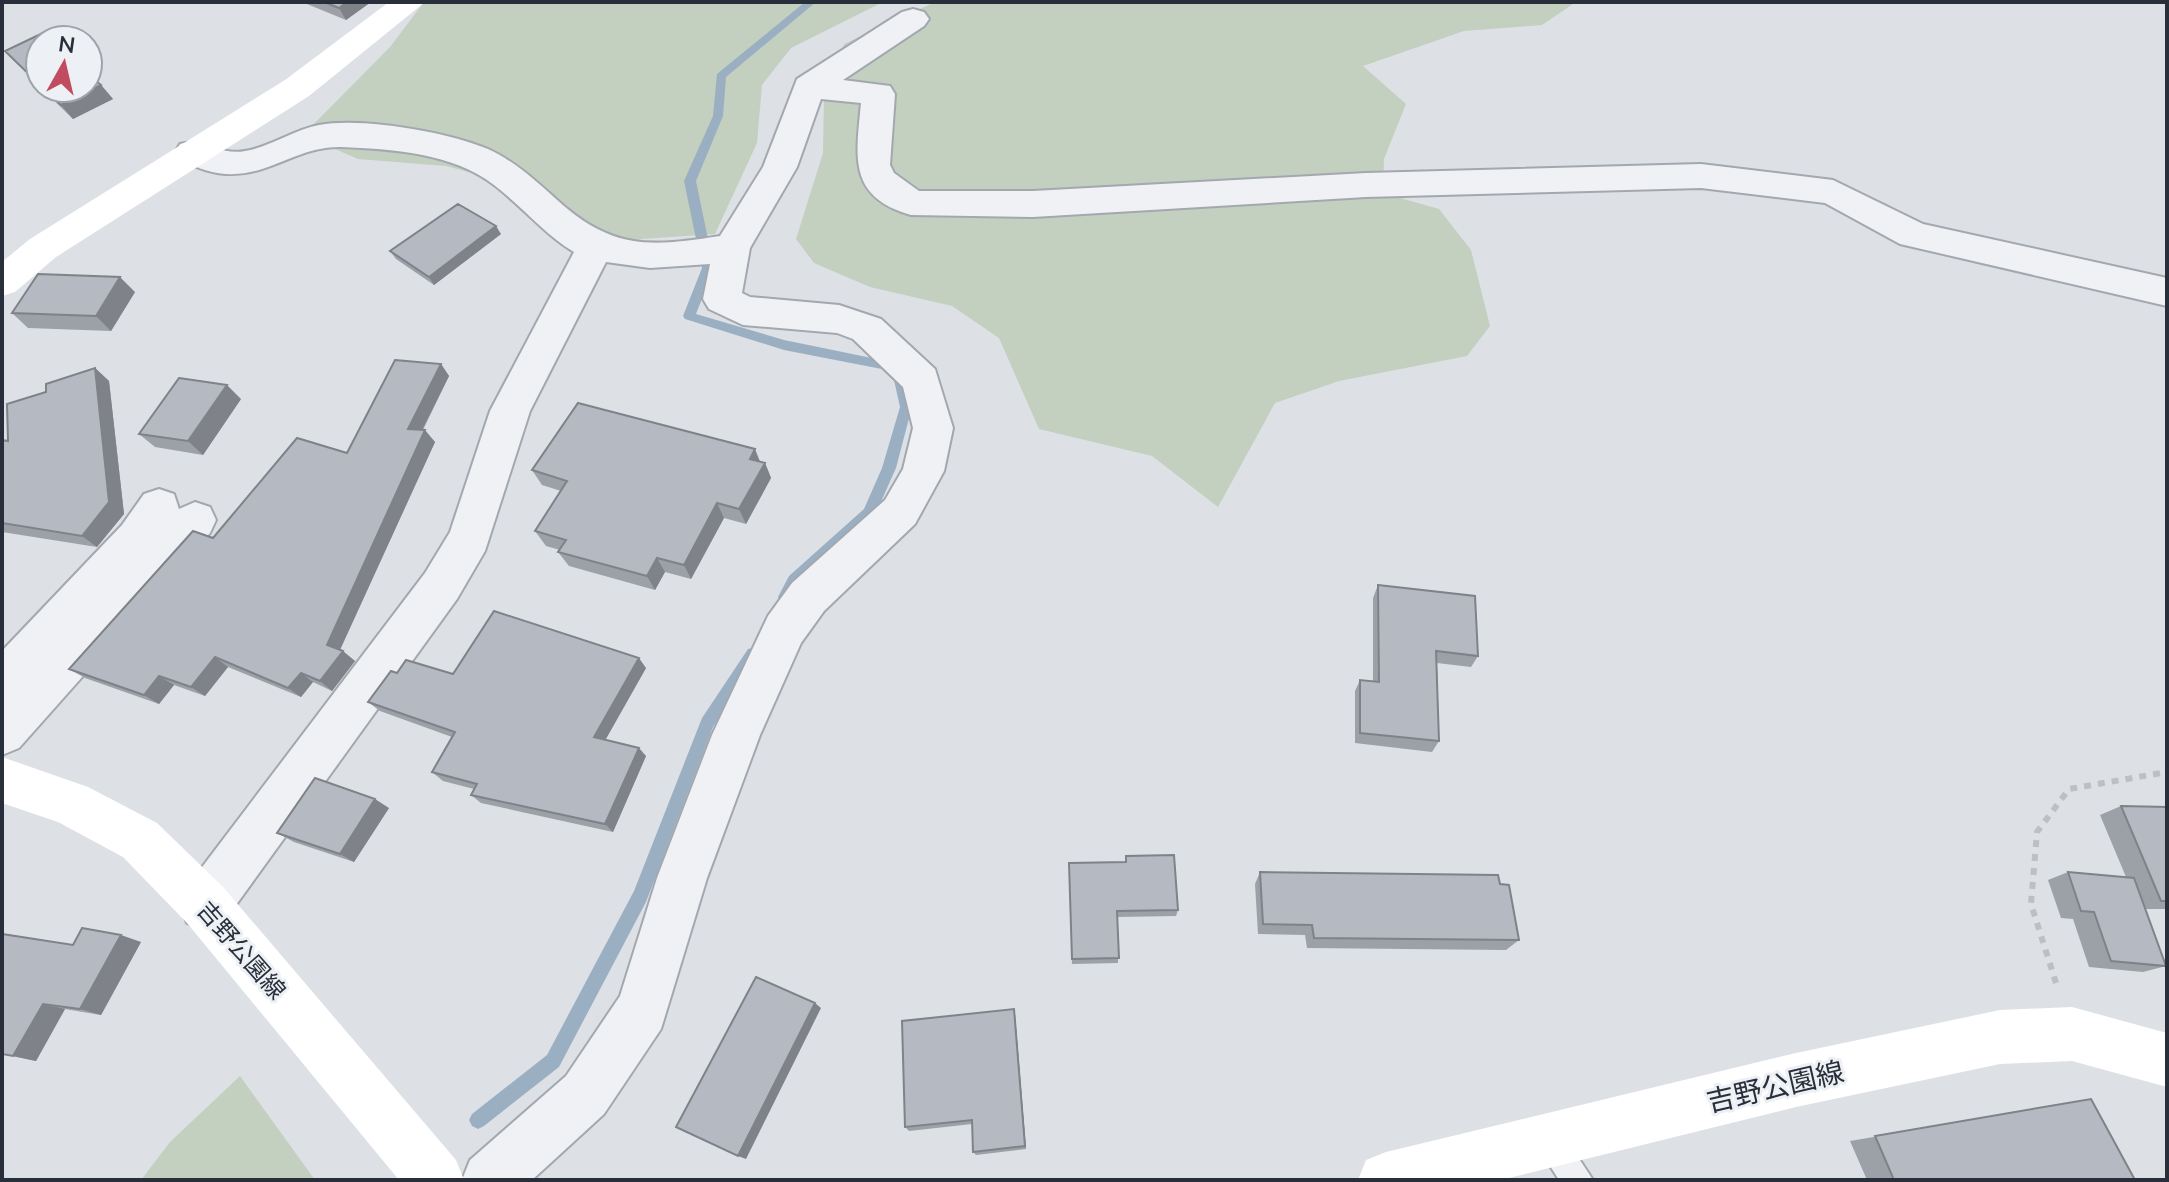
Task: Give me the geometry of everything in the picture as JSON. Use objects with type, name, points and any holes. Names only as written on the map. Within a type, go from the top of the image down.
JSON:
[{"type":"main road","points":[[2,282],[43,248],[297,88],[409,2]]},
{"type":"main road","name":"吉野公園線","points":[[2,780],[71,803],[140,840],[205,905],[436,1180]]},
{"type":"main road","name":"吉野公園線","points":[[1386,1180],[1563,1159],[2000,1037],[2072,1034],[2167,1060]]},
{"type":"street","points":[[490,1180],[585,1095],[642,1010],[682,878],[736,735],[784,630],[808,597],[900,512],[923,471],[933,428],[921,380],[867,329],[839,319],[743,311],[722,299],[732,248],[780,167],[809,87],[913,19]]},
{"type":"street","points":[[809,87],[878,94],[873,165],[880,180],[911,203],[1033,204],[1366,185],[1701,176],[1833,192],[1913,235],[2167,292]]},
{"type":"street","points":[[192,152],[223,166],[241,165],[321,136],[457,152],[493,165],[517,181],[574,235],[595,247],[675,257],[732,248]]},
{"type":"street","points":[[205,905],[441,586],[470,538],[510,411],[595,247]]},
{"type":"street","points":[[2,683],[137,538],[177,513],[2,733]]},
{"type":"path","points":[[2072,1034],[2031,904],[2037,832],[2069,789],[2167,772]]},
{"type":"green space","points":[[424,2],[883,2],[791,48],[762,85],[757,143],[715,234],[569,244],[537,190],[446,166],[358,159],[303,135],[390,47]]},
{"type":"green space","points":[[935,2],[1576,2],[1542,25],[1464,31],[1363,66],[1406,104],[1384,159],[1383,193],[1439,209],[1471,250],[1490,326],[1467,356],[1339,381],[1275,403],[1218,507],[1152,456],[1039,429],[999,338],[952,306],[870,287],[814,263],[796,239],[823,153],[824,95],[844,44]]},
{"type":"green space","points":[[240,1076],[315,1180],[141,1180],[170,1142]]},
{"type":"building","points":[[324,2],[347,2],[339,8]]},
{"type":"building","points":[[24,42],[24,69],[5,51]]},
{"type":"building","points":[[458,204],[496,226],[429,277],[390,251]]},
{"type":"building","points":[[38,274],[120,277],[96,316],[12,313]]},
{"type":"building","points":[[395,360],[441,364],[408,429],[425,430],[327,645],[343,651],[320,681],[301,673],[288,688],[215,657],[191,687],[159,676],[144,695],[69,669],[193,531],[213,538],[297,438],[347,453]]},
{"type":"building","points":[[95,368],[109,502],[82,536],[2,523],[2,440],[8,441],[7,404],[46,392],[46,384]]},
{"type":"building","points":[[179,378],[227,385],[188,441],[139,434]]},
{"type":"building","points":[[578,403],[755,449],[750,459],[765,463],[739,509],[717,503],[684,565],[657,558],[647,576],[558,552],[566,540],[535,531],[567,481],[532,470]]},
{"type":"building","points":[[1378,585],[1475,596],[1478,656],[1436,651],[1439,741],[1360,733],[1360,680],[1379,682]]},
{"type":"building","points":[[494,611],[639,658],[594,737],[639,748],[605,824],[471,795],[477,784],[432,772],[455,732],[368,702],[391,671],[397,673],[406,660],[453,674]]},
{"type":"building","points":[[315,778],[375,799],[340,854],[277,833]]},
{"type":"building","points":[[2121,806],[2167,807],[2167,901],[2161,901]]},
{"type":"building","points":[[1174,855],[1178,910],[1117,911],[1119,958],[1072,959],[1069,863],[1126,862],[1126,856]]},
{"type":"building","points":[[1260,872],[1498,875],[1500,884],[1509,885],[1519,940],[1314,938],[1312,925],[1263,924]]},
{"type":"building","points":[[2068,872],[2134,878],[2166,966],[2111,961],[2094,912],[2081,911]]},
{"type":"building","points":[[82,928],[121,935],[80,1009],[43,1004],[13,1056],[2,1054],[2,934],[73,945]]},
{"type":"building","points":[[756,977],[815,1003],[738,1156],[676,1127]]},
{"type":"building","points":[[1014,1009],[1025,1146],[973,1152],[972,1120],[905,1127],[902,1021]]},
{"type":"building","points":[[2091,1099],[2135,1180],[1894,1180],[1875,1136]]},
{"type":"waterway","points":[[785,597],[794,580],[869,513],[889,468],[906,407],[897,367],[784,345],[689,316],[708,268],[690,181],[718,116],[721,76],[811,2]]},
{"type":"waterway","points":[[478,1120],[553,1061],[640,896],[707,723],[753,654]]}]
